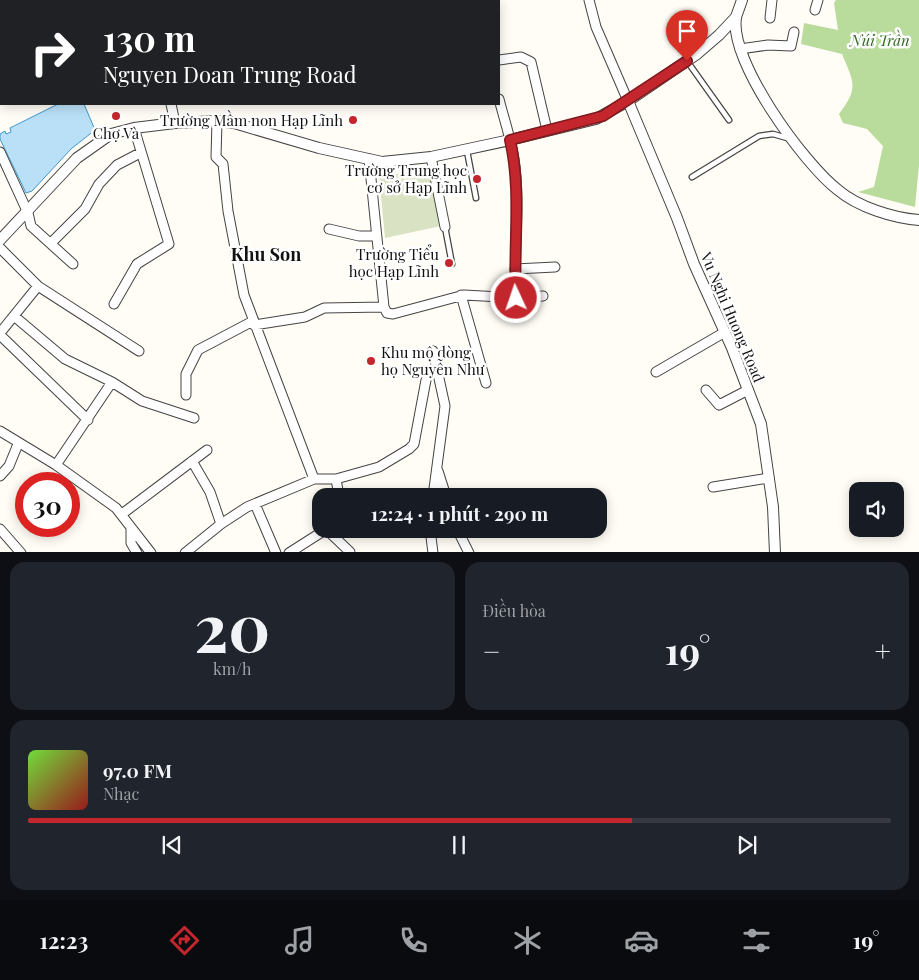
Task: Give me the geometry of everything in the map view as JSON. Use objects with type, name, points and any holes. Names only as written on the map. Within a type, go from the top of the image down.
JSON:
[{"type":"street","points":[[588,0],[596,27],[628,101]]},
{"type":"street","points":[[742,0],[734,29],[740,49],[768,106],[791,139],[836,189],[848,197],[886,213],[919,220]]},
{"type":"street","points":[[770,18],[772,0]]},
{"type":"street","points":[[815,10],[818,0]]},
{"type":"street","points":[[0,240],[87,150],[111,134],[134,128],[216,121],[247,126],[319,148],[369,159],[397,162],[431,157],[596,119],[628,101],[687,61],[726,29],[736,17]]},
{"type":"street","points":[[740,49],[768,45],[791,46],[794,32]]},
{"type":"street","points":[[500,60],[522,57],[530,60],[547,130]]},
{"type":"street","name":"Vu Nghi Huong Road","points":[[628,101],[677,218],[694,264],[725,332],[761,424],[773,507],[774,552]]},
{"type":"street","points":[[500,103],[514,158],[517,212],[516,298]]},
{"type":"street","points":[[171,105],[175,123]]},
{"type":"street","points":[[216,121],[216,157],[223,164],[228,211],[244,295],[314,480]]},
{"type":"street","points":[[114,304],[137,264],[169,244],[134,128]]},
{"type":"street","points":[[0,152],[28,212],[31,226],[73,264]]},
{"type":"street","points":[[50,243],[85,209],[99,184],[117,165],[140,153]]},
{"type":"street","points":[[431,157],[445,227]]},
{"type":"street","points":[[369,159],[375,236],[386,313],[393,314],[461,295],[516,298],[543,296]]},
{"type":"street","points":[[329,229],[359,236],[375,236]]},
{"type":"street","points":[[0,248],[38,286],[138,351]]},
{"type":"street","points":[[515,269],[555,267]]},
{"type":"street","points":[[38,286],[0,334],[88,420]]},
{"type":"street","points":[[461,295],[486,383]]},
{"type":"street","points":[[186,395],[186,374],[198,350],[253,323],[305,318],[324,308],[384,307]]},
{"type":"street","points":[[14,316],[65,359],[112,382],[142,401],[194,418]]},
{"type":"street","points":[[656,372],[725,332]]},
{"type":"street","points":[[433,351],[445,406],[434,488]]},
{"type":"street","points":[[185,552],[221,524],[254,504],[314,480],[336,479],[379,467],[409,449],[414,444],[426,380]]},
{"type":"street","points":[[56,465],[112,382]]},
{"type":"street","points":[[706,390],[719,405],[748,390]]},
{"type":"street","points":[[0,431],[18,444],[56,465],[104,498],[122,514],[131,529],[140,535],[151,552]]},
{"type":"street","points":[[0,476],[8,466],[18,444]]},
{"type":"street","points":[[122,514],[207,450]]},
{"type":"street","points":[[192,461],[210,492],[221,524]]},
{"type":"street","points":[[437,468],[443,488]]},
{"type":"street","points":[[713,487],[769,478]]},
{"type":"street","points":[[336,479],[338,488]]},
{"type":"street","points":[[254,504],[276,552]]},
{"type":"street","points":[[0,529],[21,552]]},
{"type":"street","points":[[131,529],[131,543],[137,552]]},
{"type":"street","points":[[289,552],[312,538]]},
{"type":"street","points":[[335,538],[350,552]]},
{"type":"street","points":[[431,538],[433,552]]},
{"type":"street","points":[[461,538],[469,552]]},
{"type":"lane","points":[[687,61],[729,120]]},
{"type":"lane","points":[[692,177],[759,136],[773,134],[791,139]]},
{"type":"lane","points":[[467,150],[476,198]]},
{"type":"lane","points":[[445,227],[452,264]]},
{"type":"green space","name":"Núi Trần","points":[[836,0],[919,0],[919,165],[915,207],[858,192],[874,187],[883,146],[867,129],[843,123],[839,114],[850,98],[853,85],[842,54],[801,44],[804,23],[838,30],[834,3]]},
{"type":"green space","points":[[431,172],[441,226],[385,238],[379,175]]},
{"type":"water","points":[[56,105],[84,105],[95,130],[71,149],[32,191],[26,193],[0,139],[0,134],[5,131],[6,134],[11,132],[10,128]]},
{"type":"place","name":"Chợ Và","points":[[116,116]]},
{"type":"place","name":"Trường Mầm non Hạp Lĩnh","points":[[353,120]]},
{"type":"place","name":"Trường Trung học cơ sở Hạp Lĩnh","points":[[477,179]]},
{"type":"place","name":"Trường Tiểu học Hạp Lĩnh","points":[[449,263]]},
{"type":"place","name":"Khu mộ dòng họ Nguyễn Như","points":[[371,361]]},
{"type":"district","name":"Khu Son","points":[[266,254]]},
{"type":"route","points":[[516,298],[517,212],[514,158],[510,140],[603,116],[687,61]]}]
